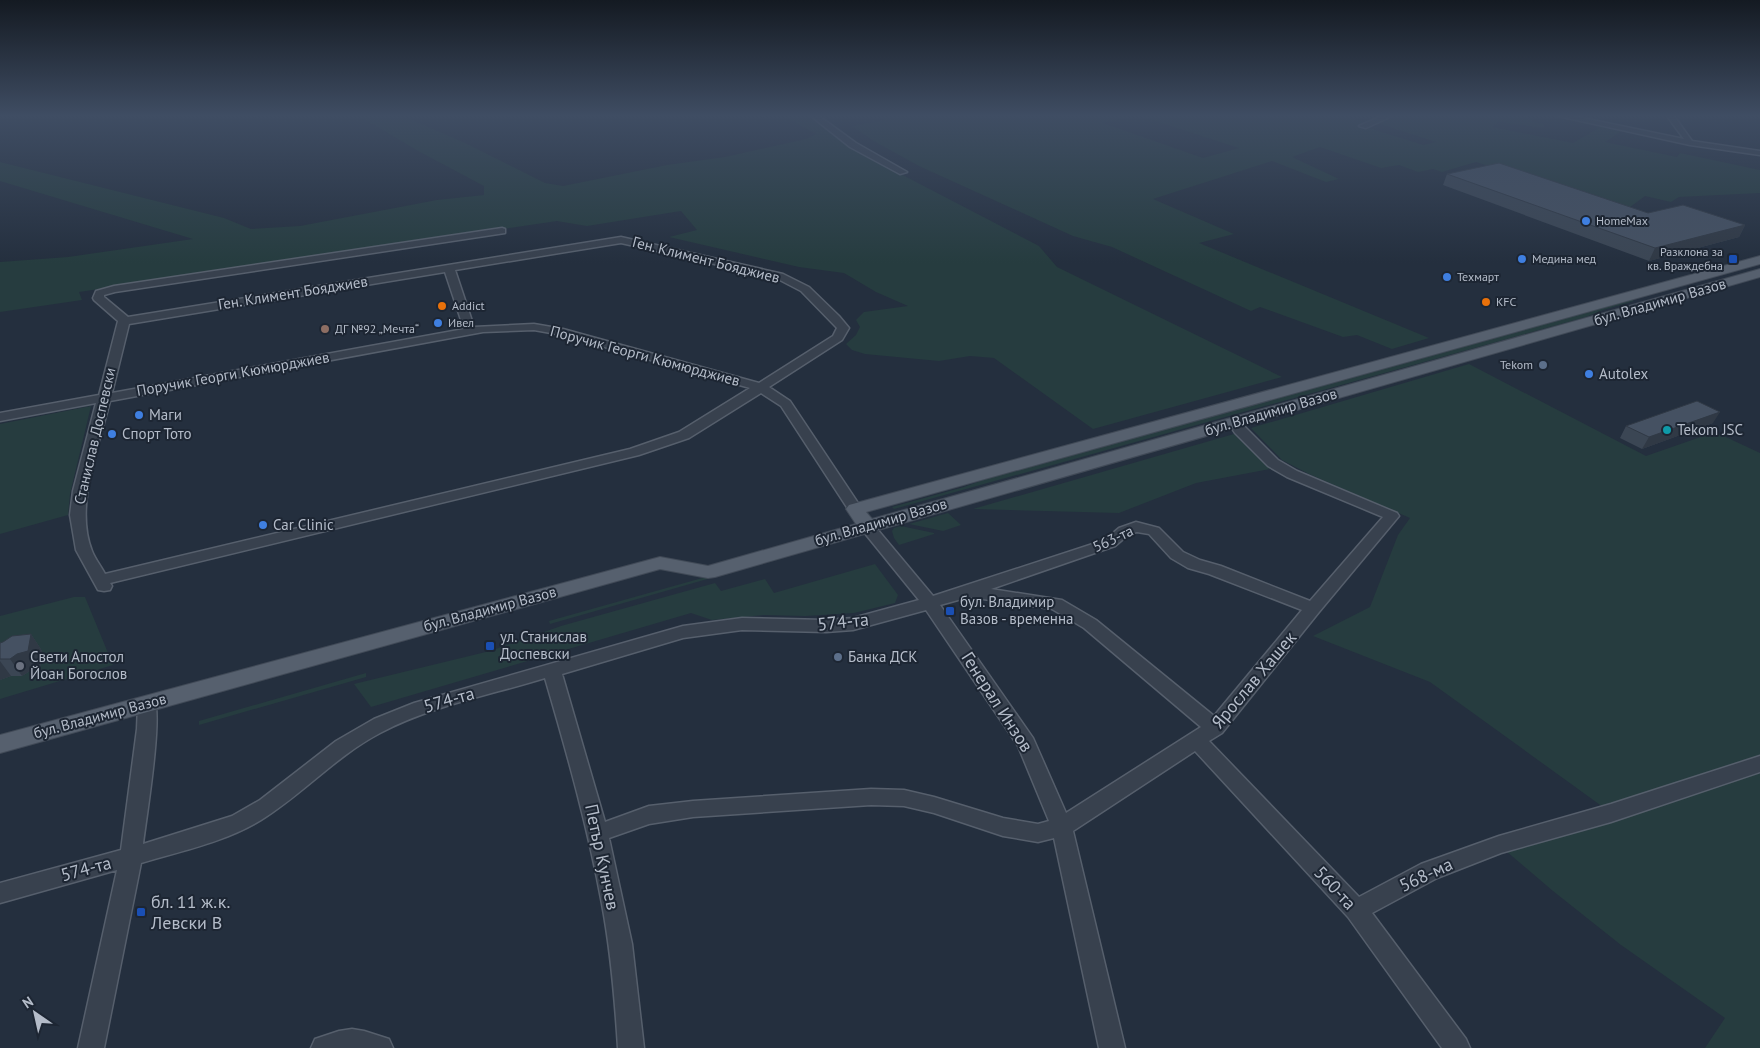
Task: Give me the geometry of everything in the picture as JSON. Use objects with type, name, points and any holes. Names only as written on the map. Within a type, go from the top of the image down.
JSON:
[{"type":"main road","name":"бул. Владимир Вазов","points":[[854,509],[1760,260]]},
{"type":"main road","name":"бул. Владимир Вазов","points":[[0,744],[660,562],[708,572],[1760,273]]},
{"type":"main road","name":"Поручик Георги Кюмюрджиев","points":[[854,509],[867,526]]},
{"type":"street","points":[[890,165],[903,172]]},
{"type":"street","points":[[124,321],[122,317],[98,298],[100,293],[114,289],[502,231]]},
{"type":"street","name":"Ген. Климент Бояджиев","points":[[103,583],[634,452],[684,435],[838,338],[843,328],[805,289],[779,276],[621,240],[124,321]]},
{"type":"street","points":[[450,268],[470,331]]},
{"type":"street","name":"Станислав Доспевски","points":[[103,583],[84,550],[77,515],[80,491],[124,321]]},
{"type":"street","name":"Поручик Георги Кюмюрджиев","points":[[0,417],[470,331],[518,326],[563,332],[759,387],[782,400],[854,509]]},
{"type":"street","name":"Ярослав Хашек","points":[[598,832],[649,815],[667,812],[871,797],[904,798],[934,805],[1012,829],[1038,833],[1062,827],[1197,742],[1215,728],[1313,608],[1392,516],[1280,467],[1273,463],[1240,430]]},
{"type":"street","name":"Генерал Инзов","points":[[867,526],[930,603],[1026,743],[1062,827],[1112,1048]]},
{"type":"street","name":"563-та","points":[[930,603],[1110,543],[1124,531],[1136,527],[1154,531],[1177,555],[1194,564],[1215,570],[1313,608]]},
{"type":"street","points":[[967,592],[1056,604],[1090,624],[1215,728]]},
{"type":"street","name":"574-та","points":[[0,893],[215,832],[240,821],[279,797],[342,747],[393,717],[683,632],[742,624],[826,626],[852,624],[930,603]]},
{"type":"street","name":"Петър Кунчев","points":[[552,671],[598,832],[610,884],[623,963],[631,1048]]},
{"type":"street","points":[[90,1048],[131,857],[147,729],[147,704]]},
{"type":"street","name":"560-та","points":[[1197,742],[1356,910],[1457,1048]]},
{"type":"street","name":"568-ма","points":[[1356,910],[1429,871],[1499,845],[1610,813],[1760,764]]},
{"type":"street","points":[[324,1048],[347,1040],[358,1040],[380,1048]]},
{"type":"green space","points":[[0,165],[12,165],[224,218],[251,229],[300,226],[437,200],[484,195],[484,186],[444,165],[509,165],[545,183],[563,186],[668,165],[883,165],[1039,246],[1057,267],[1282,377],[1093,429],[994,358],[970,356],[939,361],[865,354],[852,350],[846,344],[856,335],[860,327],[856,320],[864,312],[908,306],[876,292],[844,273],[799,267],[669,237],[697,230],[681,211],[587,226],[557,221],[79,292],[82,300],[0,312],[0,262],[68,257],[193,239],[0,181]]},
{"type":"green space","points":[[917,165],[1260,165],[1153,199],[1234,234],[1199,243],[1429,338],[1392,349],[1357,335],[1343,337],[1260,307],[1251,311],[1112,247],[1073,236]]},
{"type":"green space","points":[[1282,165],[1309,165],[1339,179],[1326,182]]},
{"type":"green space","points":[[1372,165],[1466,165],[1442,172],[1433,169],[1418,172],[1399,165],[1381,168]]},
{"type":"green space","points":[[1485,165],[1736,165],[1760,170],[1760,193],[1679,197],[1671,202],[1645,196],[1626,210]]},
{"type":"green space","points":[[1631,299],[1634,301],[1586,317],[894,509],[892,507],[964,487],[999,474]]},
{"type":"green space","points":[[1469,364],[1646,456],[1715,432],[1760,453],[1760,1048],[1705,1048],[1725,1018],[1621,945],[1499,845],[1621,820],[1430,682],[1313,636],[1370,607],[1398,535],[1410,518],[1309,474],[1282,460],[1251,428]]},
{"type":"green space","points":[[91,406],[70,494],[68,515],[0,534],[0,424]]},
{"type":"green space","points":[[1234,434],[1270,469],[1196,483],[1119,513],[973,509]]},
{"type":"green space","points":[[948,513],[961,525],[943,531],[909,524]]},
{"type":"green space","points":[[901,526],[934,534],[899,545],[892,531],[894,528]]},
{"type":"green space","points":[[875,564],[898,595],[895,603],[854,613],[805,616],[764,615],[712,620],[691,613],[371,707],[354,684],[490,651],[561,626],[715,583],[721,591],[765,579],[774,593]]},
{"type":"green space","points":[[745,566],[746,568],[550,624],[549,621]]},
{"type":"green space","points":[[74,597],[85,597],[113,665],[0,699],[0,616]]},
{"type":"green space","points":[[366,673],[366,677],[199,725],[199,721]]},
{"type":"building","points":[[1490,165],[1505,165],[1648,213],[1683,205],[1745,225],[1655,248],[1447,174]]},
{"type":"building","points":[[1697,401],[1720,412],[1649,437],[1626,426]]},
{"type":"building","points":[[31,634],[28,651],[17,654],[10,659],[0,659],[0,643],[12,636]]},
{"type":"place","name":"HomeMax","points":[[1586,221]]},
{"type":"place","name":"Медина мед","points":[[1522,259]]},
{"type":"place","name":"Разклона за кв. Враждебна","points":[[1733,259]]},
{"type":"place","name":"Техмарт","points":[[1447,277]]},
{"type":"place","name":"KFC","points":[[1486,302]]},
{"type":"place","name":"Addict","points":[[442,306]]},
{"type":"place","name":"Ивел","points":[[438,323]]},
{"type":"place","name":"ДГ №92 „Мечта“","points":[[325,329]]},
{"type":"place","name":"Tekom","points":[[1543,365]]},
{"type":"place","name":"Autolex","points":[[1589,374]]},
{"type":"place","name":"Маги","points":[[139,415]]},
{"type":"place","name":"Tekom JSC","points":[[1667,430]]},
{"type":"place","name":"Спорт Тото","points":[[112,434]]},
{"type":"place","name":"Car Clinic","points":[[263,525]]},
{"type":"place","name":"бул. Владимир Вазов - временна","points":[[950,611]]},
{"type":"place","name":"ул. Станислав Доспевски","points":[[490,646]]},
{"type":"place","name":"Банка ДСК","points":[[838,657]]},
{"type":"place","name":"Свети Апостол Йоан Богослов","points":[[20,666]]},
{"type":"place","name":"бл. 11 ж.к. Левски В","points":[[141,912]]}]
